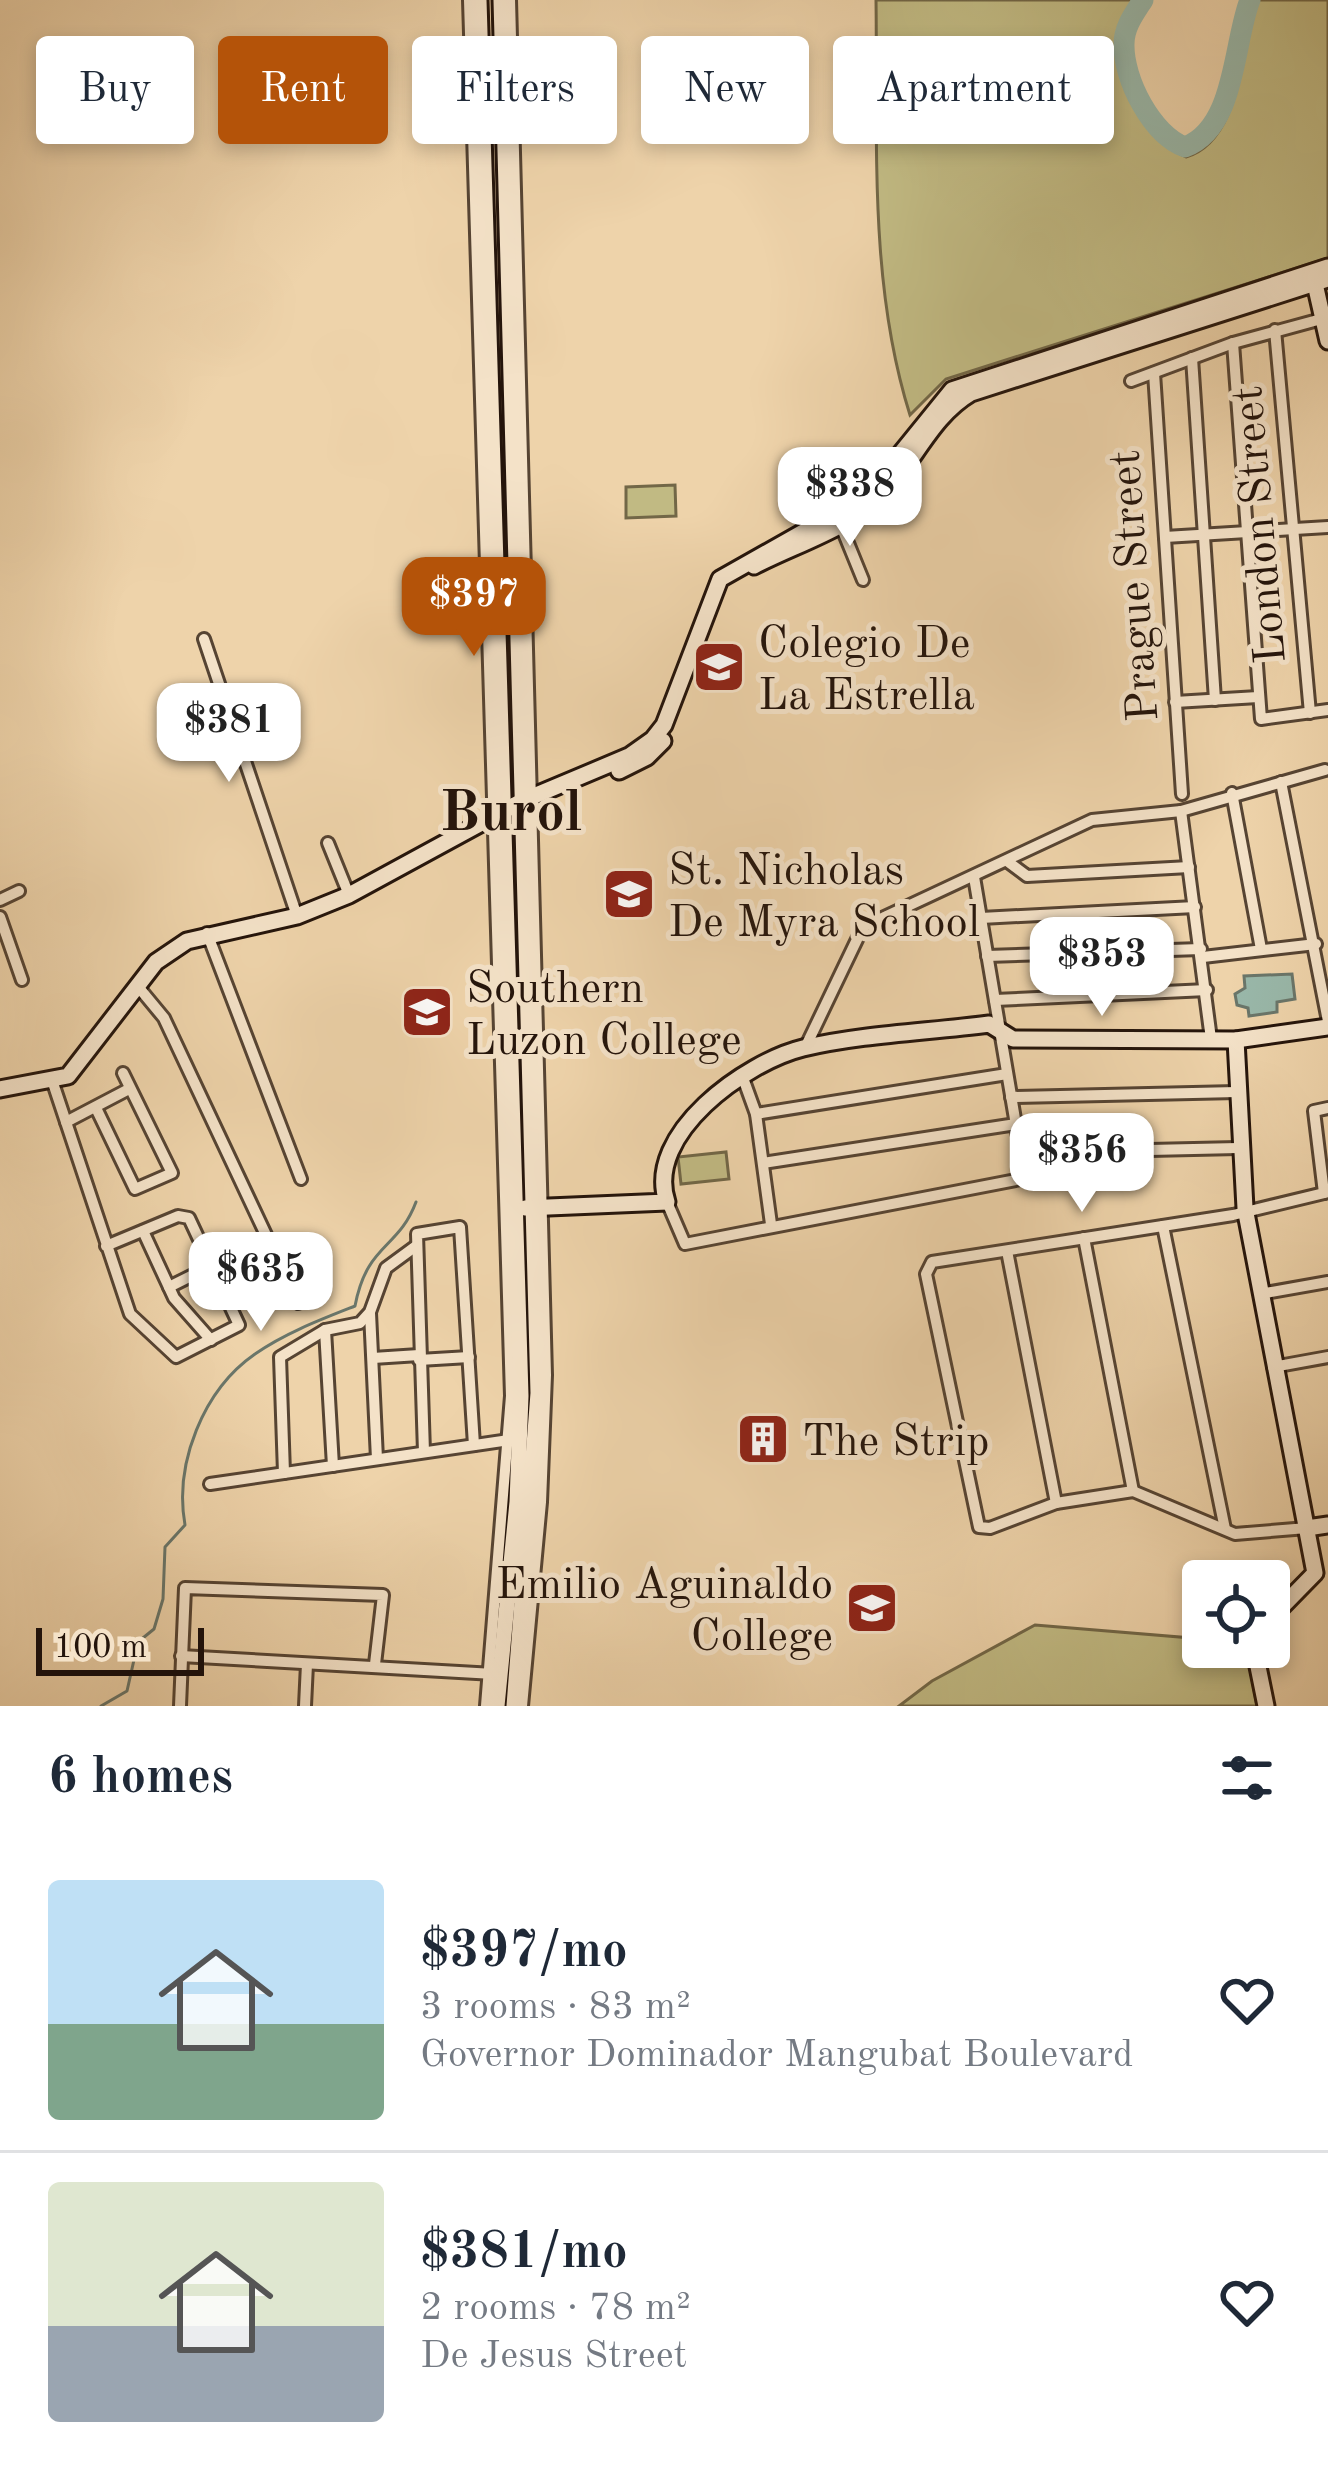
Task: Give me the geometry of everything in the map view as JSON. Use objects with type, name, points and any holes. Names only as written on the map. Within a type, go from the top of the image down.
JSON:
[{"type":"street","points":[[469,0],[500,816],[533,1205],[535,1412],[497,1706]]},
{"type":"street","points":[[479,0],[515,1440],[502,1675],[486,1706]]},
{"type":"street","points":[[506,0],[516,571],[526,803]]},
{"type":"street","points":[[506,0],[535,1412],[518,1706]]},
{"type":"street","points":[[0,1089],[53,1083],[82,1064],[156,962],[207,933],[297,916],[349,895],[628,756],[653,739],[664,724],[720,578],[884,494],[945,411],[971,393],[1323,274],[1328,341]]},
{"type":"street","points":[[1131,381],[1233,343],[1326,318]]},
{"type":"street","name":"London Street","points":[[1275,330],[1310,713]]},
{"type":"street","points":[[1233,343],[1258,697],[1264,722],[1328,710]]},
{"type":"street","points":[[1192,358],[1215,700]]},
{"type":"street","name":"Prague Street","points":[[1154,373],[1182,794]]},
{"type":"street","points":[[838,519],[862,580]]},
{"type":"street","points":[[1165,536],[1328,527]]},
{"type":"street","points":[[496,572],[516,571]]},
{"type":"street","points":[[204,639],[297,916]]},
{"type":"street","points":[[1175,702],[1258,697]]},
{"type":"street","points":[[805,1048],[863,927],[1092,820],[1181,811],[1325,770]]},
{"type":"street","points":[[1238,1148],[1106,1151],[1025,1178],[685,1244],[665,1199],[663,1172],[676,1139],[743,1078],[761,1064],[805,1048],[989,1024],[1013,1039],[1236,1040],[1328,1024],[1281,782]]},
{"type":"street","points":[[1232,793],[1261,949]]},
{"type":"street","points":[[1181,811],[1211,1039]]},
{"type":"street","points":[[328,843],[349,895]]},
{"type":"street","points":[[1007,861],[1028,876],[1189,867]]},
{"type":"street","points":[[974,877],[1025,1178]]},
{"type":"street","points":[[0,899],[19,891]]},
{"type":"street","points":[[981,918],[1195,907]]},
{"type":"street","points":[[0,917],[6,954],[22,980]]},
{"type":"street","points":[[207,933],[301,1179]]},
{"type":"street","points":[[988,956],[1202,953],[1316,944]]},
{"type":"street","points":[[140,989],[164,1018],[298,1304]]},
{"type":"street","points":[[995,1000],[1207,990]]},
{"type":"street","points":[[1236,1040],[1238,1148],[1245,1208],[1315,1574],[1290,1599]]},
{"type":"street","points":[[96,1108],[135,1189],[172,1173],[123,1072]]},
{"type":"street","points":[[756,1114],[1007,1074]]},
{"type":"street","points":[[743,1078],[756,1114],[771,1224]]},
{"type":"street","points":[[53,1083],[106,1246],[130,1314],[174,1357],[239,1325],[189,1218],[178,1216],[106,1246]]},
{"type":"street","points":[[66,1122],[129,1089]]},
{"type":"street","points":[[1011,1097],[1238,1092]]},
{"type":"street","points":[[1328,1108],[1314,1111],[1326,1192],[1163,1226],[932,1262],[926,1274],[977,1523],[990,1528],[1055,1503],[1133,1491],[1247,1536],[1328,1525]]},
{"type":"street","points":[[764,1163],[1016,1124]]},
{"type":"street","points":[[533,1205],[665,1199]]},
{"type":"street","points":[[1163,1226],[1226,1529]]},
{"type":"street","points":[[424,1452],[417,1234],[460,1227],[475,1445]]},
{"type":"street","points":[[143,1231],[169,1288],[211,1340]]},
{"type":"street","points":[[1084,1238],[1133,1491]]},
{"type":"street","points":[[284,1473],[280,1357],[325,1330],[360,1323],[370,1312],[386,1268],[416,1246]]},
{"type":"street","points":[[1007,1250],[1055,1503]]},
{"type":"street","points":[[169,1288],[213,1265]]},
{"type":"street","points":[[1260,1294],[1328,1282]]},
{"type":"street","points":[[370,1312],[377,1459]]},
{"type":"street","points":[[325,1330],[333,1466]]},
{"type":"street","points":[[1274,1367],[1328,1357]]},
{"type":"street","points":[[373,1358],[469,1358]]},
{"type":"street","points":[[524,1503],[515,1440],[535,1412]]},
{"type":"street","points":[[210,1484],[515,1440]]},
{"type":"street","points":[[180,1706],[185,1588],[383,1595],[375,1664]]},
{"type":"street","points":[[181,1656],[502,1675]]},
{"type":"street","points":[[305,1706],[308,1664]]},
{"type":"street","points":[[1258,1668],[1266,1706]]},
{"type":"street","points":[[502,1675],[518,1706]]},
{"type":"shaded area","points":[[876,0],[1133,0],[1120,43],[1126,89],[1149,129],[1186,157],[1204,148],[1229,112],[1258,0],[1328,0],[1328,258],[946,379],[910,415],[887,313],[877,144],[1114,144],[1114,36],[876,36]]},
{"type":"shaded area","points":[[675,485],[676,516],[626,518],[626,487]]},
{"type":"shaded area","points":[[1292,974],[1295,999],[1277,1002],[1277,1012],[1249,1016],[1248,1008],[1237,1005],[1235,994],[1245,988],[1244,976]]},
{"type":"shaded area","points":[[726,1152],[729,1179],[681,1184],[678,1157]]},
{"type":"shaded area","points":[[1035,1625],[1182,1637],[1182,1668],[1250,1668],[1257,1706],[899,1706],[932,1681]]},
{"type":"waterway","points":[[1143,0],[1124,38],[1128,73],[1161,131],[1185,147],[1202,137],[1223,103],[1250,0]]},
{"type":"waterway","points":[[101,1706],[127,1691],[138,1642],[154,1629],[163,1599],[165,1547],[185,1525],[184,1478],[207,1408],[255,1354],[355,1306],[367,1270],[401,1230],[416,1202]]},
{"type":"place","name":"Colegio De La Estrella","points":[[719,667]]},
{"type":"place","name":"St. Nicholas De Myra School","points":[[629,894]]},
{"type":"place","name":"Southern Luzon College","points":[[427,1012]]},
{"type":"place","name":"The Strip","points":[[763,1439]]},
{"type":"place","name":"Emilio Aguinaldo College","points":[[872,1608]]},
{"type":"district","name":"Burol","points":[[511,810]]}]
